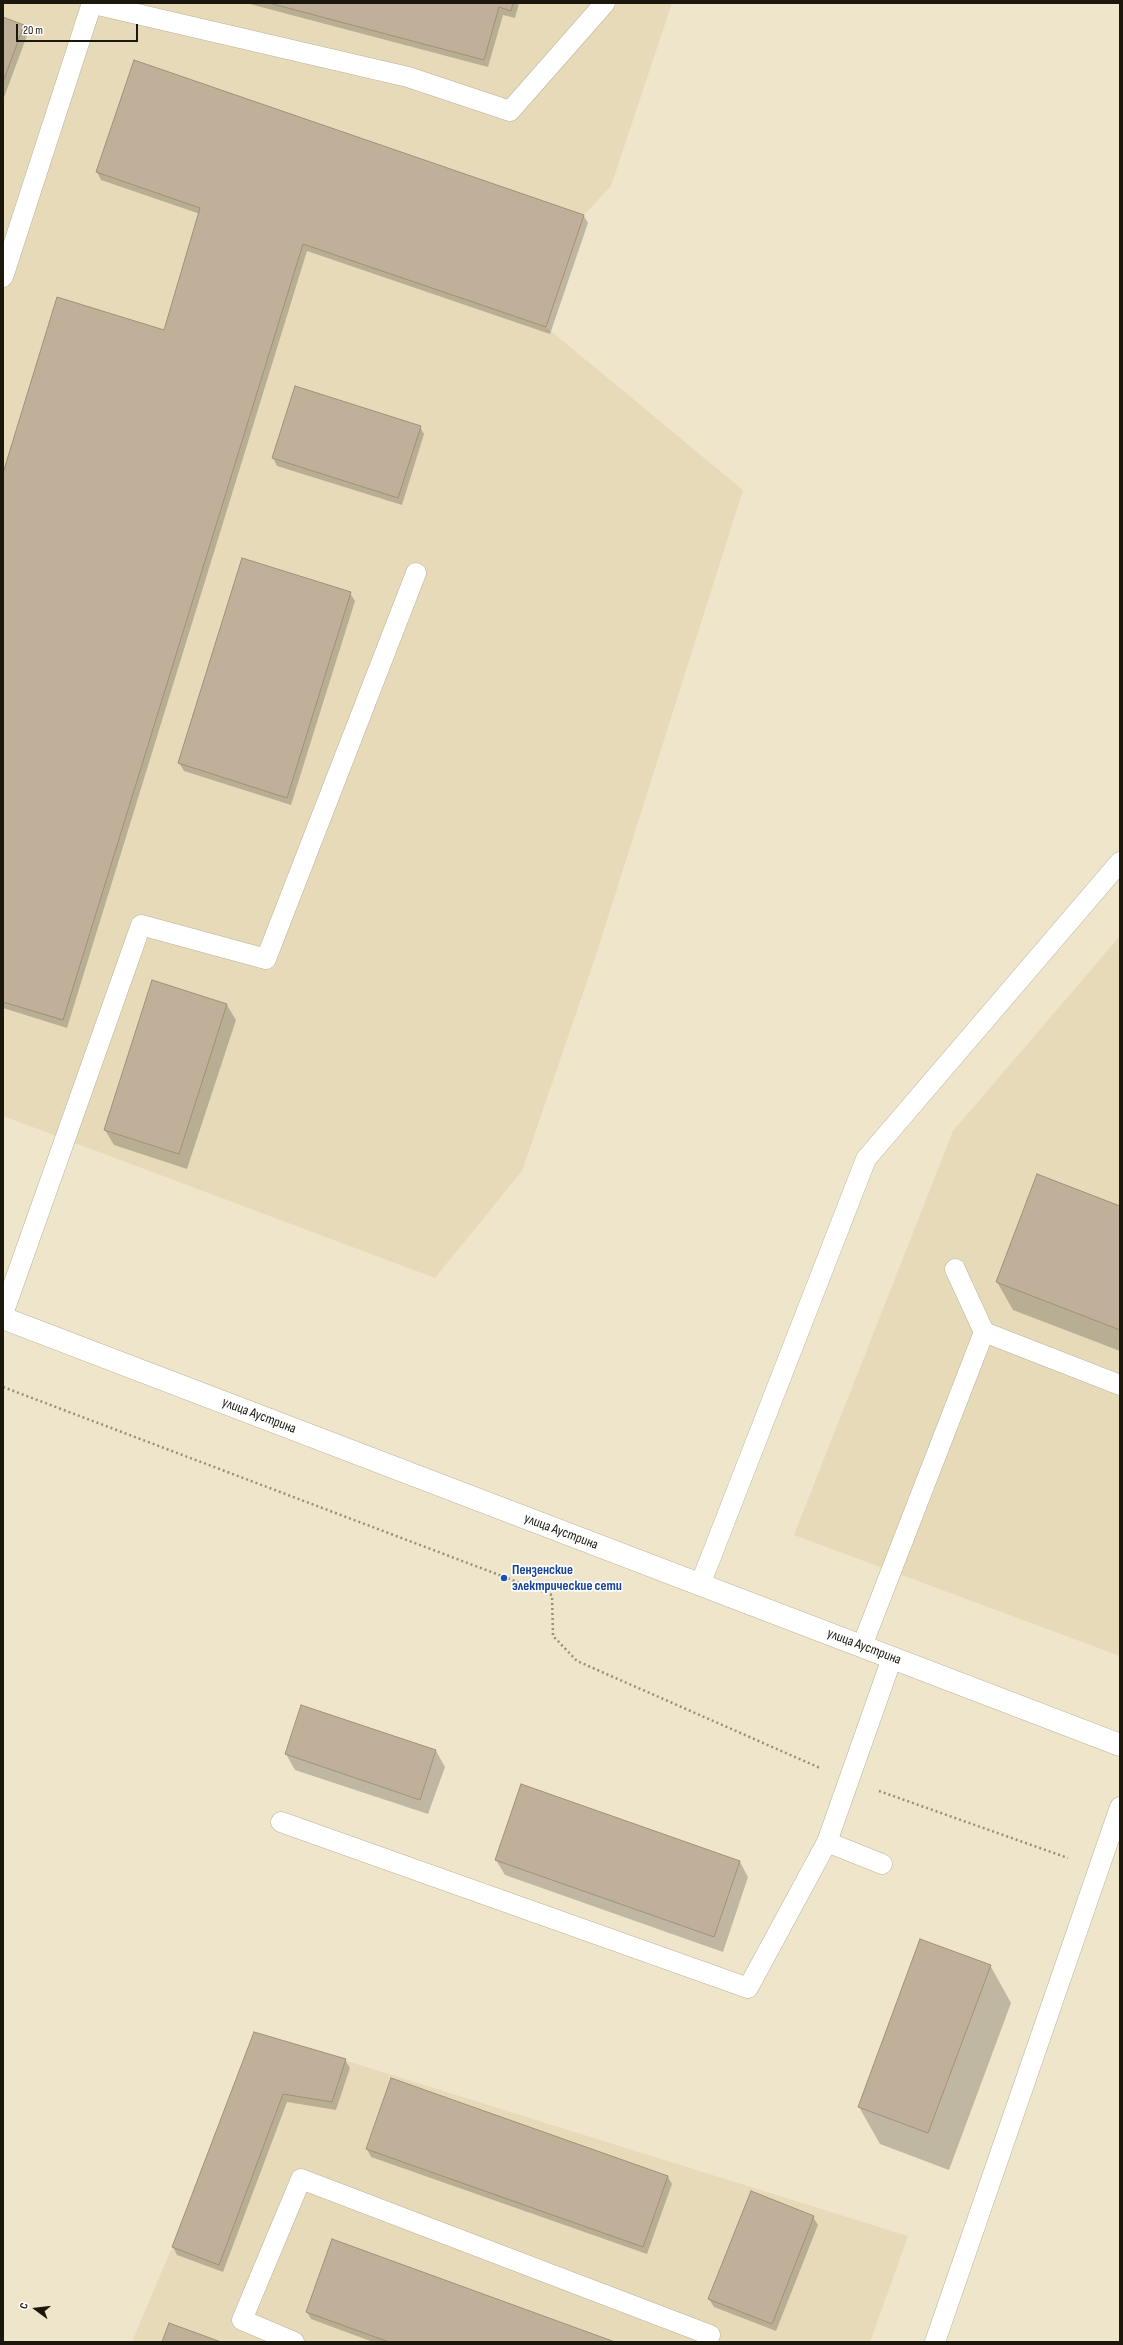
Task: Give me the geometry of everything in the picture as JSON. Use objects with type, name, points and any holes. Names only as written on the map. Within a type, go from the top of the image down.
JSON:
[{"type":"main road","name":"улица Аустрина","points":[[3,1318],[1120,1745]]},
{"type":"lane","points":[[3,277],[93,3],[408,77],[510,111],[605,3]]},
{"type":"lane","points":[[3,1314],[141,925],[266,959],[416,573]]},
{"type":"lane","points":[[700,1585],[866,1160],[1120,862]]},
{"type":"lane","points":[[955,1269],[984,1332],[1120,1385]]},
{"type":"lane","points":[[862,1646],[984,1332]]},
{"type":"lane","points":[[280,1822],[748,1988],[827,1842],[892,1658]]},
{"type":"lane","points":[[935,2342],[1120,1807]]},
{"type":"lane","points":[[827,1842],[882,1864]]},
{"type":"lane","points":[[294,2342],[242,2320],[301,2179],[710,2335],[707,2342]]},
{"type":"path","points":[[3,1387],[552,1595],[553,1636],[577,1661],[849,1781],[1098,1868]]},
{"type":"shaded area","points":[[3,3],[672,3],[611,186],[584,215],[546,327],[743,490],[596,955],[522,1171],[435,1278],[3,1116]]},
{"type":"shaded area","points":[[1120,936],[1120,1656],[794,1535],[953,1131]]},
{"type":"shaded area","points":[[254,2032],[908,2236],[870,2342],[132,2342],[172,2247]]},
{"type":"building","points":[[269,3],[513,3],[511,11],[499,7],[484,60]]},
{"type":"building","points":[[3,17],[24,25],[3,82]]},
{"type":"building","points":[[134,60],[584,215],[546,327],[303,244],[63,1020],[3,1002],[3,473],[57,297],[164,330],[200,208],[96,172]]},
{"type":"building","points":[[295,386],[421,426],[398,498],[272,458]]},
{"type":"building","points":[[242,558],[351,592],[287,798],[178,763]]},
{"type":"building","points":[[152,980],[227,1004],[179,1154],[104,1130]]},
{"type":"building","points":[[1037,1174],[1120,1206],[1120,1330],[996,1282]]},
{"type":"building","points":[[301,1705],[436,1750],[420,1800],[285,1754]]},
{"type":"building","points":[[521,1784],[740,1861],[714,1937],[495,1860]]},
{"type":"building","points":[[920,1939],[991,1965],[928,2133],[858,2107]]},
{"type":"building","points":[[254,2032],[346,2059],[332,2102],[283,2094],[219,2265],[172,2247]]},
{"type":"building","points":[[391,2078],[668,2176],[643,2247],[366,2149]]},
{"type":"building","points":[[751,2191],[814,2216],[772,2324],[708,2299]]},
{"type":"building","points":[[332,2239],[615,2342],[389,2342],[306,2312]]},
{"type":"building","points":[[169,2323],[221,2342],[162,2342]]},
{"type":"place","name":"Пензенские электрические сети","points":[[504,1578]]}]
